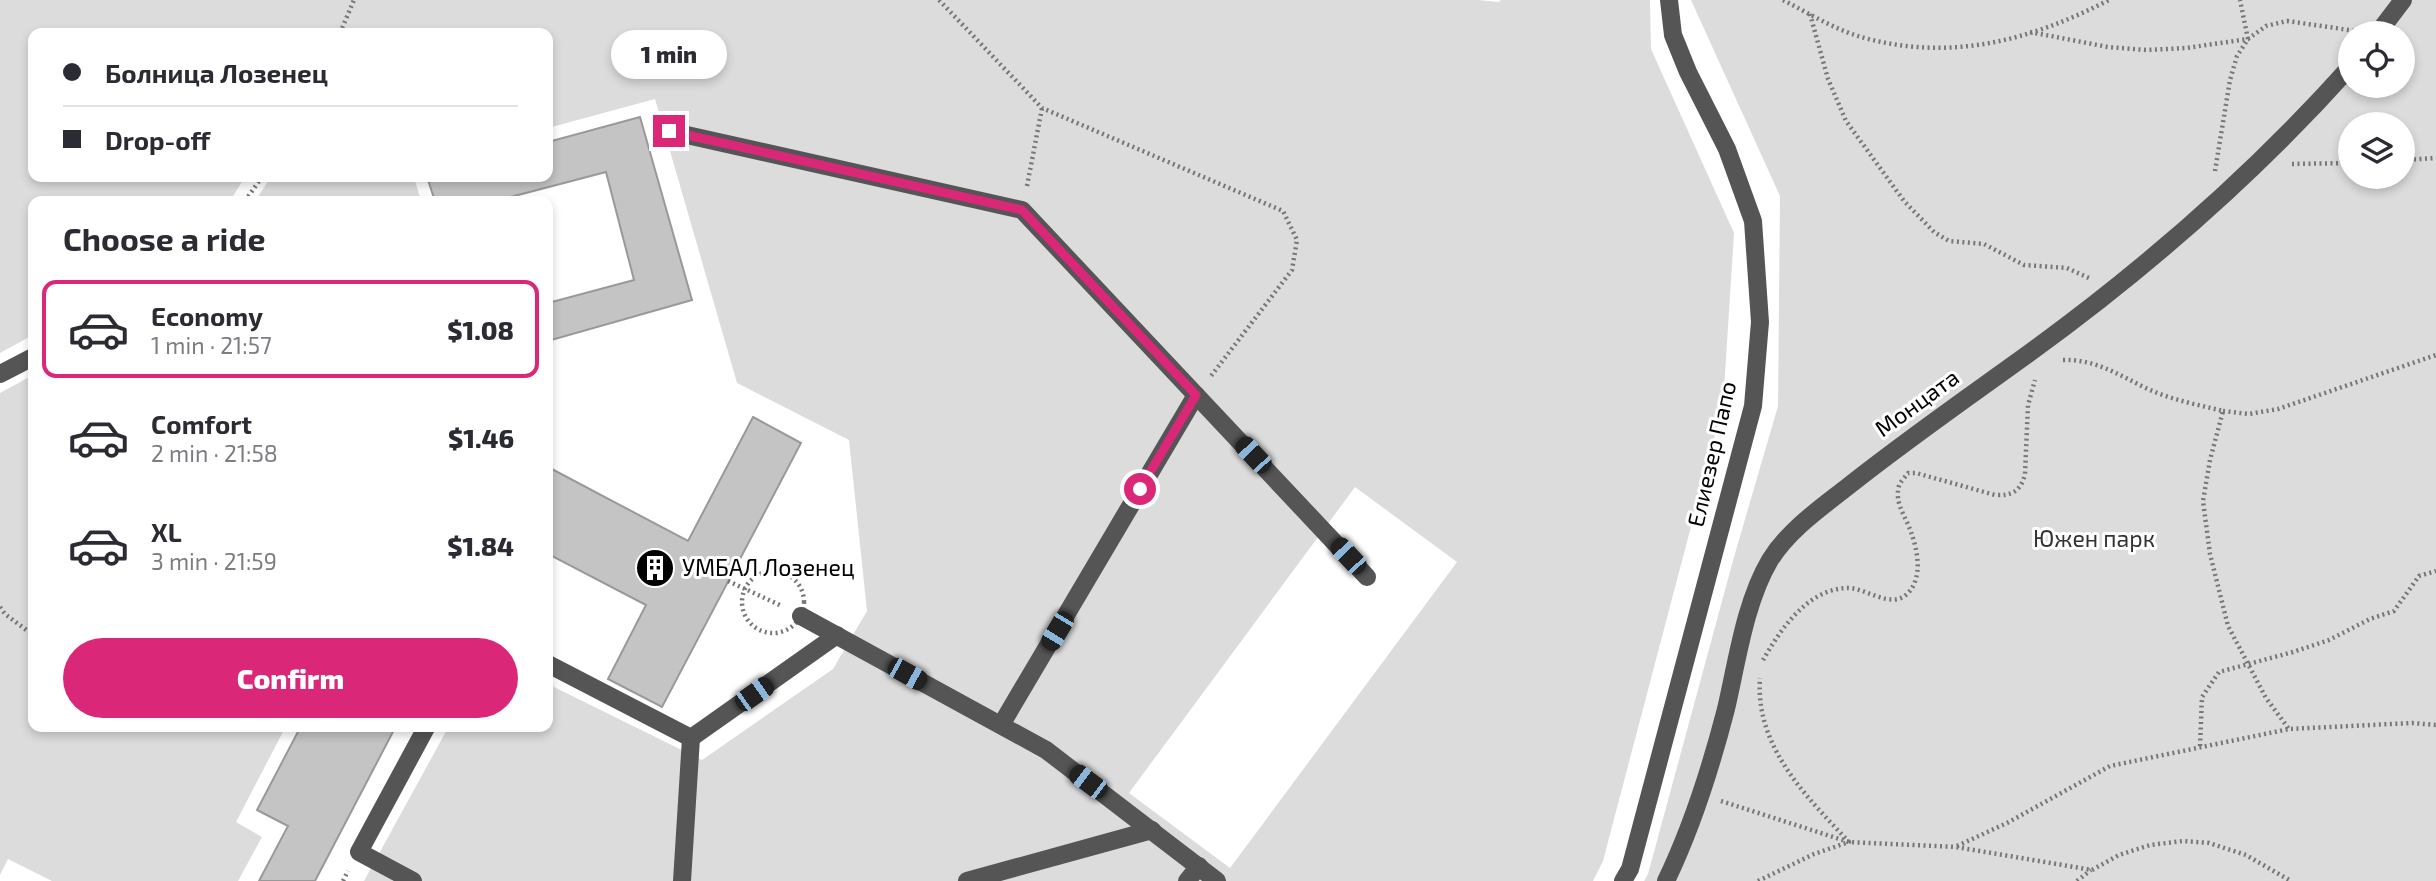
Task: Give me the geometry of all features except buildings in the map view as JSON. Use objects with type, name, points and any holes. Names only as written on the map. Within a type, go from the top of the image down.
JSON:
[{"type":"street","name":"Елиезер Папо","points":[[1623,881],[1633,856],[1753,406],[1760,322],[1753,221],[1727,149],[1688,72],[1673,35],[1669,0]]},
{"type":"street","points":[[2381,21],[2403,0]]},
{"type":"street","name":"Монцата","points":[[1666,881],[1701,794],[1720,732],[1752,603],[1769,561],[1785,540],[1903,443],[2031,352],[2158,254],[2256,165],[2338,81]]},
{"type":"street","points":[[669,131],[1022,210],[1367,577]]},
{"type":"street","points":[[0,374],[28,360]]},
{"type":"street","points":[[1001,725],[1196,395]]},
{"type":"street","points":[[801,616],[1046,750],[1217,881]]},
{"type":"street","points":[[691,738],[837,635]]},
{"type":"street","points":[[553,667],[691,738]]},
{"type":"street","points":[[413,881],[359,852],[424,732]]},
{"type":"street","points":[[682,881],[691,738]]},
{"type":"street","points":[[967,881],[1152,830]]},
{"type":"street","points":[[1187,881],[1199,866]]},
{"type":"path","points":[[342,28],[354,0]]},
{"type":"path","points":[[939,0],[1042,108],[1283,211],[1297,240],[1292,270],[1196,395]]},
{"type":"path","points":[[1783,0],[1859,36],[1909,47],[1946,49],[1980,46],[2030,32],[2085,12],[2109,0]]},
{"type":"path","points":[[2240,0],[2248,40]]},
{"type":"path","points":[[1810,14],[1828,79],[1846,121],[1904,201],[1934,232],[1950,241],[1984,244],[2024,265],[2067,268],[2086,276],[2109,291]]},
{"type":"path","points":[[2212,203],[2215,163],[2230,80],[2237,56],[2248,40],[2266,26],[2287,21],[2338,28]]},
{"type":"path","points":[[2030,32],[2108,47],[2146,50],[2248,40]]},
{"type":"path","points":[[1022,210],[1042,108]]},
{"type":"path","points":[[2415,159],[2436,158]]},
{"type":"path","points":[[2256,165],[2338,163]]},
{"type":"path","points":[[2031,352],[2043,368]]},
{"type":"path","points":[[1745,631],[1761,663],[1789,621],[1803,607],[1826,592],[1847,587],[1890,600],[1909,593],[1916,580],[1917,558],[1898,500],[1899,485],[1908,474],[1916,472],[1995,495],[2008,496],[2016,491],[2023,484],[2025,474],[2028,405],[2037,375],[2053,362],[2090,362],[2175,399],[2223,411],[2249,414],[2278,409],[2436,355]]},
{"type":"path","points":[[2223,411],[2203,501],[2210,554],[2228,626],[2266,698],[2289,729]]},
{"type":"path","points":[[759,631],[745,617],[741,598],[744,589],[750,580],[760,573],[781,571]]},
{"type":"path","points":[[2200,746],[2202,697],[2218,672],[2329,640],[2370,619],[2394,611],[2419,576],[2436,571]]},
{"type":"path","points":[[728,581],[768,600]]},
{"type":"path","points":[[0,607],[28,631]]},
{"type":"path","points":[[1760,673],[1759,694],[1767,736],[1810,801],[1849,842]]},
{"type":"path","points":[[1955,847],[2007,823],[2110,766],[2289,729],[2412,723],[2436,725]]},
{"type":"path","points":[[1701,794],[1849,842],[1955,847],[2092,870]]},
{"type":"path","points":[[2077,881],[2119,855],[2150,845],[2183,841],[2208,843],[2246,855],[2291,881]]},
{"type":"path","points":[[1758,881],[1814,854],[1849,842]]},
{"type":"green space","points":[[0,0],[1650,0],[1651,49],[1734,233],[1723,405],[1603,861],[1593,881],[364,881],[446,732],[553,732],[553,686],[702,760],[833,669],[867,611],[849,440],[737,383],[655,99],[553,127],[553,28],[28,28],[28,182],[242,182],[233,196],[28,196],[28,338],[0,353]],"holes":[[[1355,487],[1457,562],[1230,868],[1129,793]]]},
{"type":"green space","name":"Южен парк","points":[[1691,0],[2436,0],[2436,881],[1644,881],[1778,406],[1780,196]]},
{"type":"green space","points":[[268,182],[415,182],[420,196],[258,196]]},
{"type":"green space","points":[[28,378],[28,732],[283,732],[236,822],[262,837],[238,881],[52,881],[8,859],[0,875],[0,393]]},
{"type":"place","name":"УМБАЛ Лозенец","points":[[655,568]]},
{"type":"route","points":[[669,131],[1022,210],[1196,395],[1140,489]]}]
